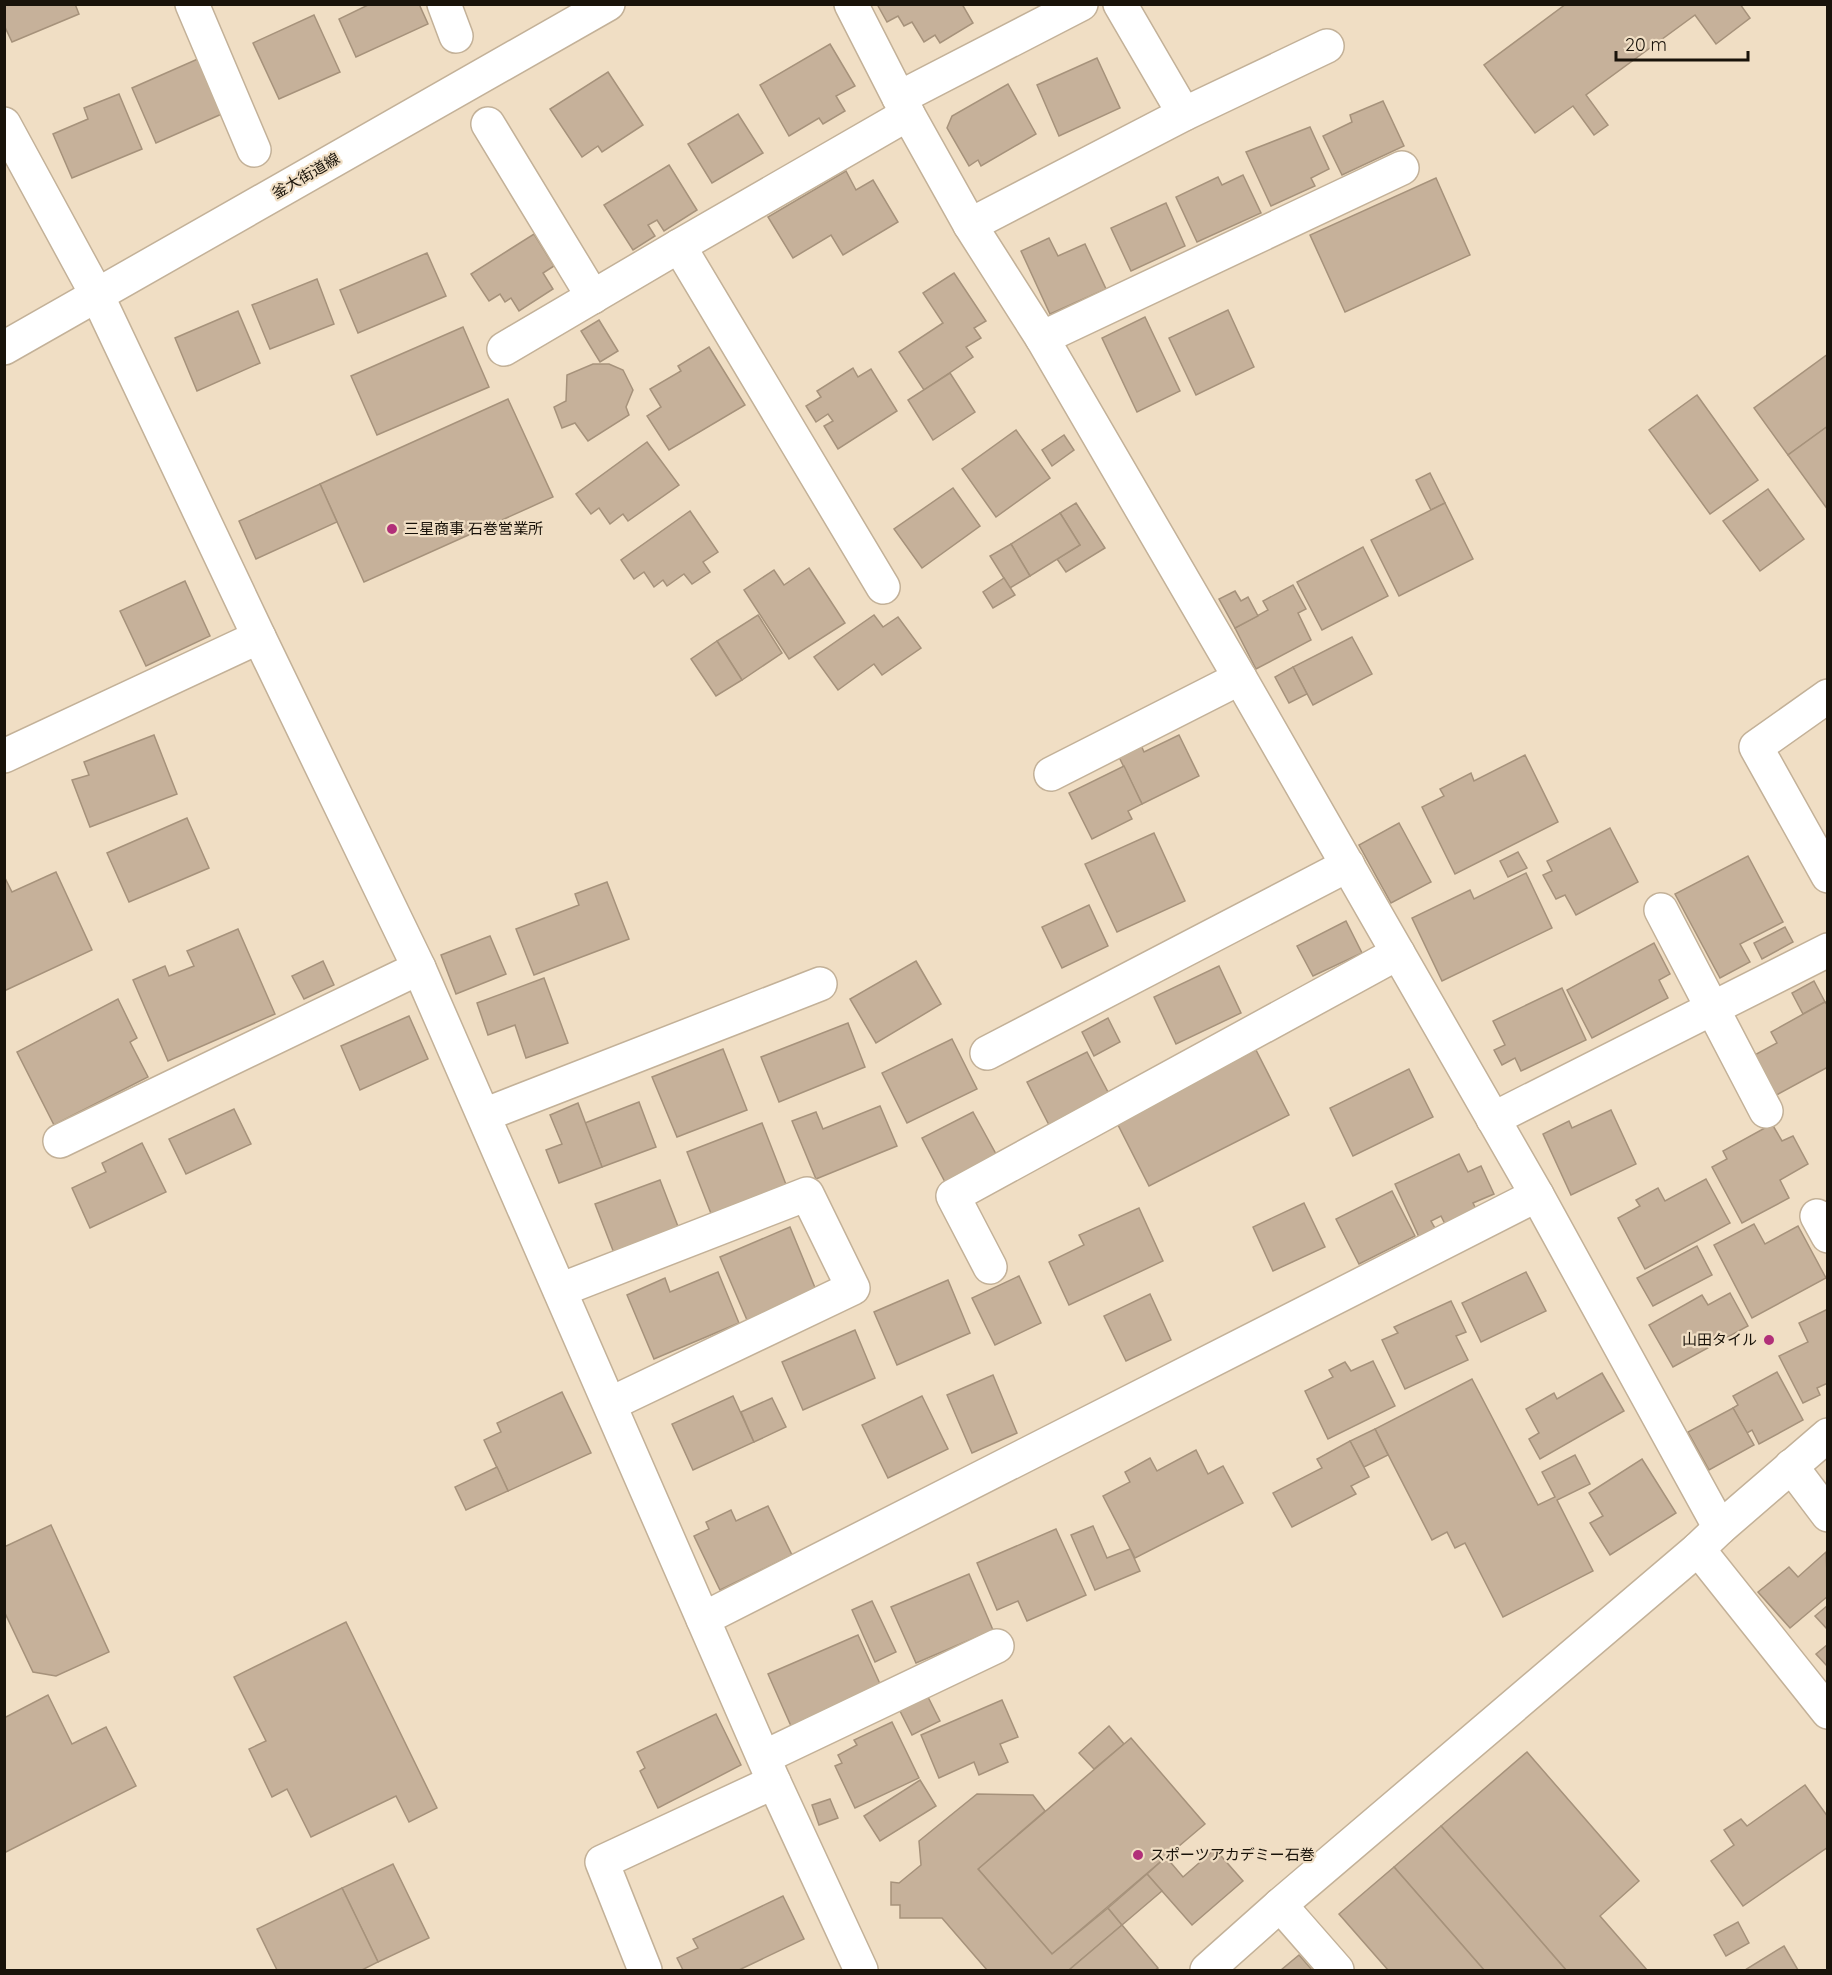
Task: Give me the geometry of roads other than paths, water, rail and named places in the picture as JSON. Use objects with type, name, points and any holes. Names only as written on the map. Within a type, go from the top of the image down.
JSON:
[{"type":"street","points":[[192,4],[254,150]]},
{"type":"street","points":[[444,4],[456,36]]},
{"type":"street","name":"釜大街道線","points":[[4,348],[608,4]]},
{"type":"street","points":[[851,4],[903,106],[970,225],[1042,338],[1537,1195],[1709,1538],[1827,1712]]},
{"type":"street","points":[[504,349],[679,246],[903,106],[1081,4]]},
{"type":"street","points":[[1120,4],[1184,114]]},
{"type":"street","points":[[970,225],[1184,114],[1327,46]]},
{"type":"street","points":[[488,124],[593,297]]},
{"type":"street","points":[[5,128],[97,295],[419,968],[769,1770],[860,1970]]},
{"type":"street","points":[[1042,338],[1402,168]]},
{"type":"street","points":[[679,246],[883,586]]},
{"type":"street","points":[[4,756],[259,636]]},
{"type":"street","points":[[1051,774],[1240,678]]},
{"type":"street","points":[[1827,696],[1756,747],[1827,876]]},
{"type":"street","points":[[987,1053],[1348,865]]},
{"type":"street","points":[[1661,910],[1766,1112]]},
{"type":"street","points":[[1493,1119],[1827,950]]},
{"type":"street","points":[[990,1267],[953,1196],[1398,953]]},
{"type":"street","points":[[60,1141],[419,968]]},
{"type":"street","points":[[484,1115],[820,984]]},
{"type":"street","points":[[560,1290],[807,1194],[853,1288],[610,1404]]},
{"type":"street","points":[[703,1619],[1537,1195]]},
{"type":"street","points":[[1207,1971],[1280,1905],[1827,1435]]},
{"type":"street","points":[[1791,1466],[1827,1515]]},
{"type":"street","points":[[645,1970],[602,1862],[997,1646]]},
{"type":"street","points":[[1280,1905],[1337,1971]]},
{"type":"place","name":"三星商事 石巻営業所","points":[[392,529]]},
{"type":"place","name":"山田タイル","points":[[1769,1340]]},
{"type":"place","name":"スポーツアカデミー石巻","points":[[1138,1855]]}]
